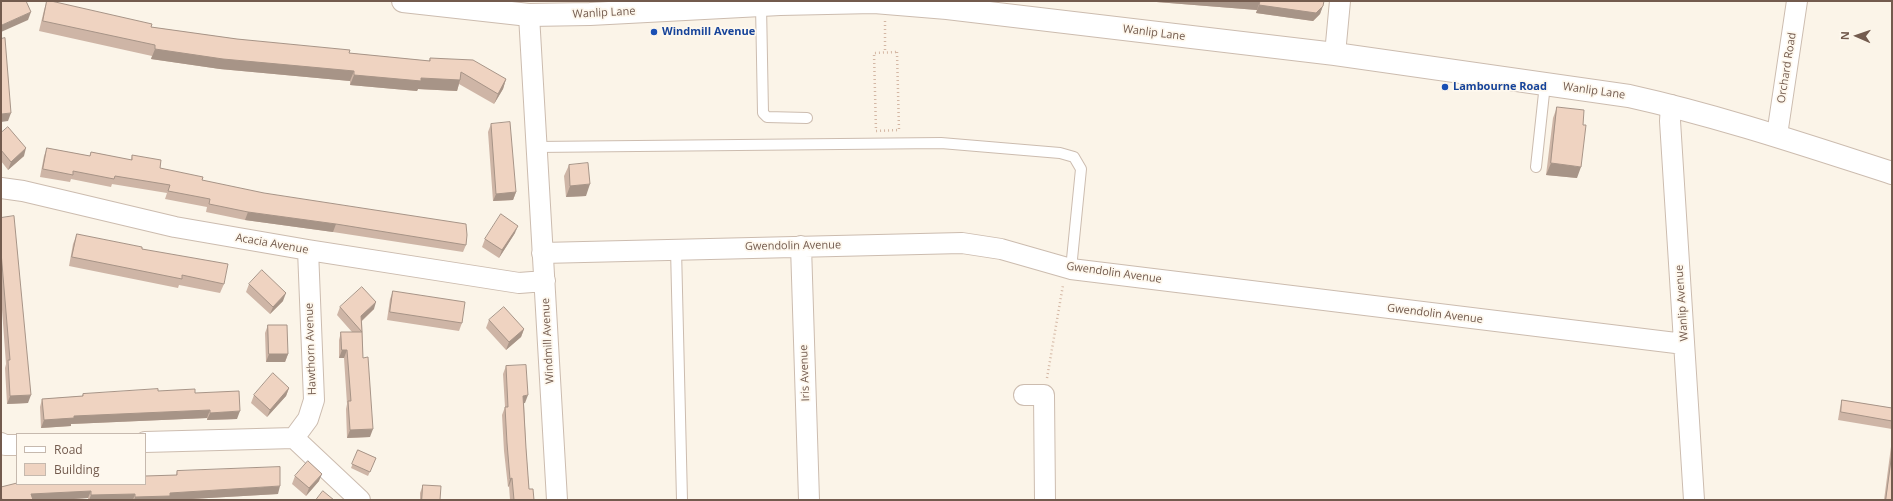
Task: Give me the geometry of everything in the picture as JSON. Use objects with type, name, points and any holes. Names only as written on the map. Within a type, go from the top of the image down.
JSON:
[{"type":"street","name":"Wanlip Lane","points":[[403,1],[529,15],[590,14],[635,6],[878,2],[947,8],[1335,54],[1629,96],[1671,105],[1777,135],[1892,173]]},
{"type":"street","points":[[1335,54],[1340,1]]},
{"type":"street","name":"Orchard Road","points":[[1777,135],[1798,1]]},
{"type":"street","name":"Windmill Avenue","points":[[529,15],[557,500]]},
{"type":"street","name":"Wanlip Avenue","points":[[1671,105],[1670,121],[1694,500]]},
{"type":"street","name":"Acacia Avenue","points":[[1,188],[23,191],[175,227],[308,250],[519,283],[545,281]]},
{"type":"street","name":"Gwendolin Avenue","points":[[542,253],[801,246],[962,244],[1001,249],[1069,268],[1684,344]]},
{"type":"street","name":"Iris Avenue","points":[[801,246],[810,500]]},
{"type":"street","name":"Hawthorn Avenue","points":[[294,438],[308,419],[314,400],[308,250]]},
{"type":"street","points":[[1024,394],[1044,394],[1045,500]]},
{"type":"street","points":[[146,442],[294,438],[360,500]]},
{"type":"lane","points":[[761,5],[763,113],[767,117],[807,118]]},
{"type":"lane","points":[[1536,167],[1545,84]]},
{"type":"lane","points":[[536,147],[941,142],[1060,153],[1074,157],[1081,169],[1069,268]]},
{"type":"lane","points":[[676,249],[682,500]]},
{"type":"path","points":[[878,2],[885,52]]},
{"type":"path","points":[[885,52],[897,52],[899,130],[876,131],[874,53],[885,52]]},
{"type":"path","points":[[1044,394],[1069,268]]},
{"type":"building","points":[[26,1],[31,12],[2,25],[1,2]]},
{"type":"building","points":[[47,1],[152,24],[151,27],[237,39],[350,50],[349,53],[430,61],[430,58],[473,60],[506,79],[498,94],[461,72],[460,80],[421,78],[421,81],[354,75],[354,71],[223,59],[155,49],[155,45],[43,21]]},
{"type":"building","points":[[1260,1],[1324,1],[1323,6],[1316,13],[1259,5]]},
{"type":"building","points":[[5,38],[11,113],[1,114],[1,39]]},
{"type":"building","points":[[1557,107],[1584,110],[1583,125],[1586,125],[1581,167],[1551,163]]},
{"type":"building","points":[[510,122],[516,192],[496,194],[491,124]]},
{"type":"building","points":[[8,127],[26,148],[11,162],[1,150],[1,133]]},
{"type":"building","points":[[47,148],[90,156],[91,152],[132,160],[132,155],[161,160],[160,168],[203,177],[202,180],[264,193],[466,224],[466,245],[336,224],[248,212],[209,204],[210,199],[168,191],[170,185],[115,176],[114,179],[73,171],[73,175],[43,169]]},
{"type":"building","points":[[588,163],[590,184],[570,186],[569,165]]},
{"type":"building","points":[[501,214],[518,226],[502,250],[485,239]]},
{"type":"building","points":[[14,216],[31,395],[10,396],[8,360],[10,360],[1,252],[1,218]]},
{"type":"building","points":[[77,234],[142,247],[142,249],[228,264],[224,284],[182,275],[182,279],[72,257]]},
{"type":"building","points":[[262,270],[286,293],[273,307],[249,284]]},
{"type":"building","points":[[362,287],[376,302],[361,316],[362,332],[340,307]]},
{"type":"building","points":[[393,291],[465,302],[462,323],[390,312]]},
{"type":"building","points":[[504,307],[524,329],[509,342],[489,320]]},
{"type":"building","points":[[268,325],[287,325],[288,354],[269,354]]},
{"type":"building","points":[[341,332],[362,332],[363,358],[368,357],[373,429],[350,430],[348,401],[351,401],[347,350],[342,350]]},
{"type":"building","points":[[526,365],[528,395],[523,396],[526,448],[529,489],[533,489],[534,500],[514,500],[512,478],[510,479],[507,443],[505,407],[508,407],[506,366]]},
{"type":"building","points":[[273,373],[289,388],[270,410],[254,395]]},
{"type":"building","points":[[158,389],[158,391],[195,389],[195,393],[239,391],[240,411],[210,413],[210,410],[74,416],[74,418],[44,420],[42,399],[83,396],[83,394]]},
{"type":"building","points":[[1842,400],[1892,408],[1892,421],[1841,412]]},
{"type":"building","points":[[358,450],[376,458],[370,472],[352,464]]},
{"type":"building","points":[[1892,453],[1892,500],[1886,500]]},
{"type":"building","points":[[308,461],[322,474],[309,488],[295,476]]},
{"type":"building","points":[[280,467],[280,486],[170,493],[170,496],[135,497],[135,494],[91,495],[91,491],[31,494],[33,500],[2,500],[1,495],[1,487],[16,483],[16,485],[146,485],[146,476],[177,475],[177,471]]},
{"type":"building","points":[[423,485],[441,486],[440,500],[422,500]]},
{"type":"building","points":[[323,491],[334,500],[316,500]]},
{"type":"place","name":"Windmill Avenue","points":[[654,32]]},
{"type":"place","name":"Lambourne Road","points":[[1445,87]]}]
